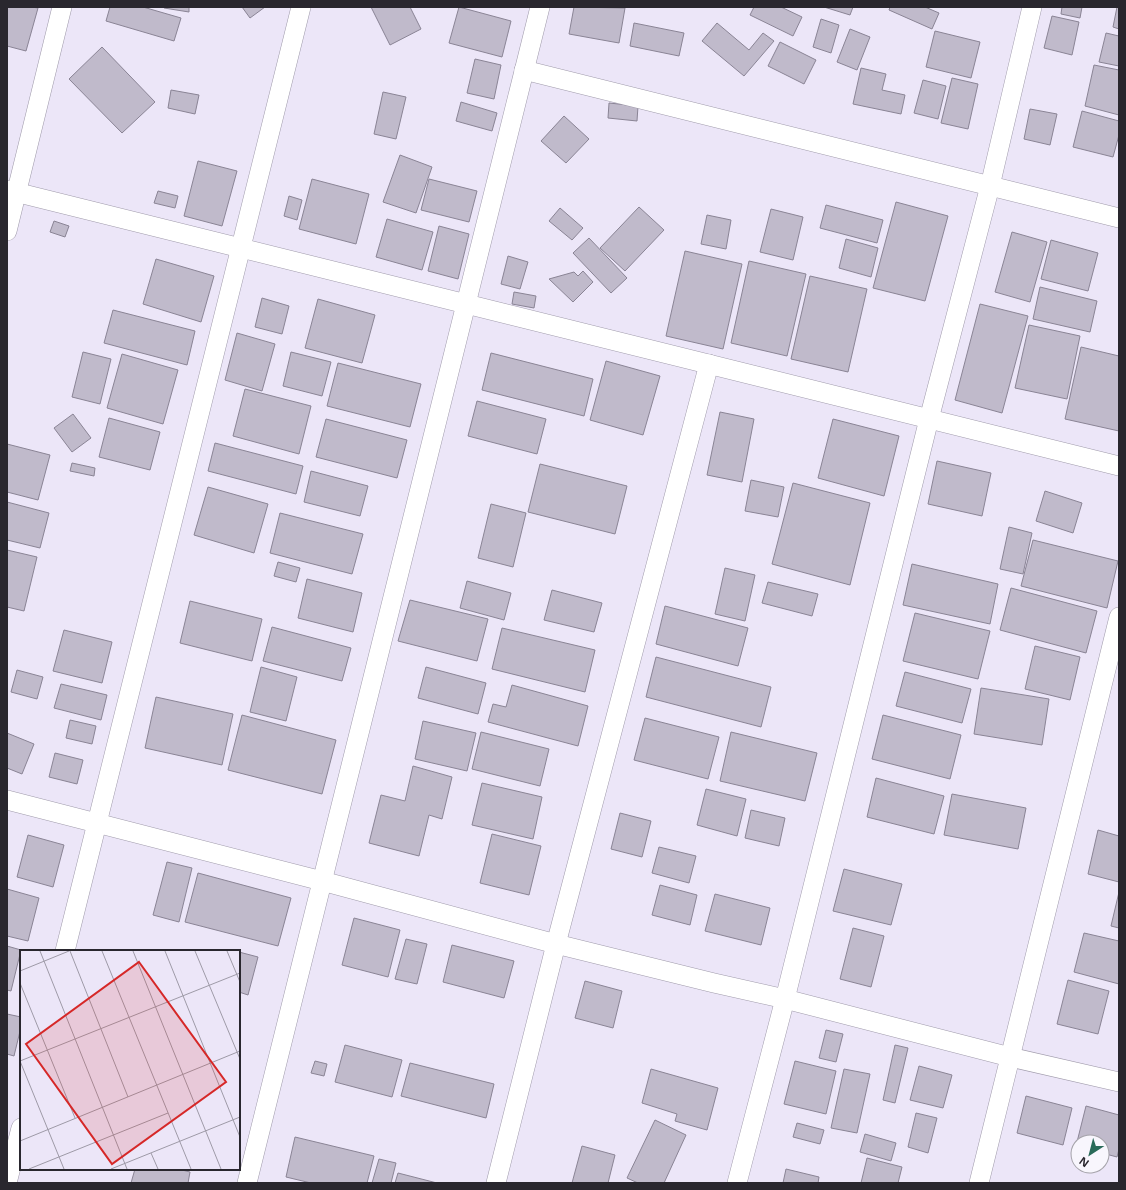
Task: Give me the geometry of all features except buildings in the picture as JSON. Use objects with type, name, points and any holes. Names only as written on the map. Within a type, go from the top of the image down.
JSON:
[{"type":"street","points":[[7,232],[12,192],[62,7]]},
{"type":"street","points":[[65,950],[301,7]]},
{"type":"street","points":[[247,1183],[540,7]]},
{"type":"street","points":[[737,1183],[785,999],[929,419],[990,186],[1032,7]]},
{"type":"street","points":[[524,70],[1119,218]]},
{"type":"street","points":[[12,192],[1119,466]]},
{"type":"street","points":[[496,1183],[556,944],[709,364]]},
{"type":"street","points":[[979,1183],[1119,617]]},
{"type":"street","points":[[7,800],[322,881],[556,944],[785,999],[1010,1057],[1119,1082]]},
{"type":"street","points":[[7,1183],[20,1132]]}]
